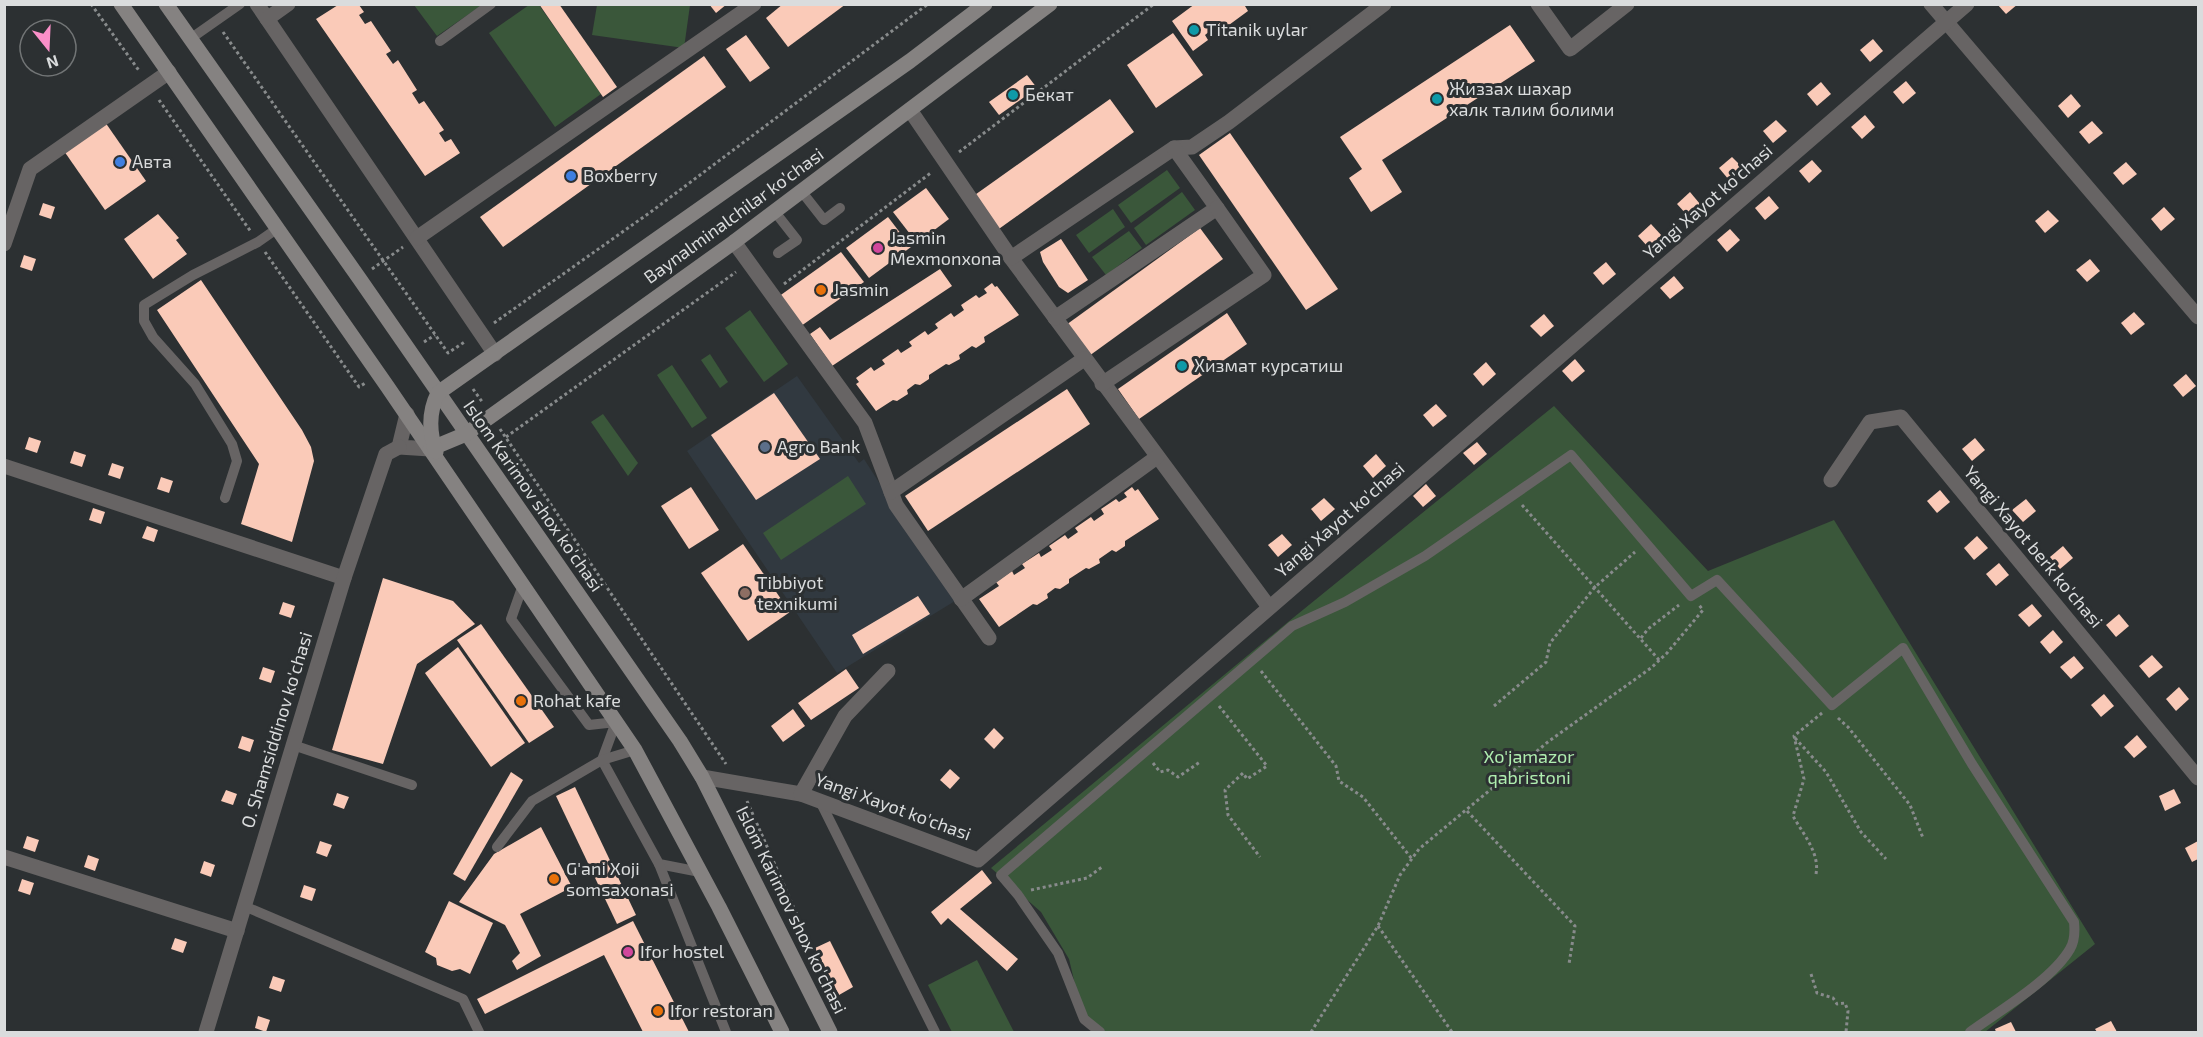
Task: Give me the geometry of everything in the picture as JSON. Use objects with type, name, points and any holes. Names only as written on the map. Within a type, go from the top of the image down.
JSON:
[{"type":"main road","points":[[121,4],[432,449],[635,750],[782,1032]]},
{"type":"main road","name":"Islom Karimov shox ko'chasi","points":[[166,4],[673,732],[702,777],[830,1032]]},
{"type":"main road","name":"Baynalminalchilar ko’chasi","points":[[406,414],[464,376],[910,62],[985,4]]},
{"type":"main road","name":"Baynalminalchilar ko’chasi","points":[[432,449],[466,434],[734,242],[1050,4]]},
{"type":"main road","points":[[432,449],[431,411],[438,393]]},
{"type":"street","points":[[257,4],[495,354]]},
{"type":"street","points":[[267,19],[288,4]]},
{"type":"street","points":[[417,238],[754,4]]},
{"type":"street","points":[[1011,258],[1173,148],[1192,147],[1230,122],[1384,4]]},
{"type":"street","points":[[1538,4],[1570,49],[1627,4]]},
{"type":"street","points":[[1931,4],[2199,317]]},
{"type":"street","name":"Yangi Xayot ko'chasi","points":[[702,777],[801,794],[978,860],[1967,4]]},
{"type":"street","points":[[4,244],[30,169],[169,72]]},
{"type":"street","points":[[910,110],[1011,258],[1102,384],[1269,607]]},
{"type":"street","points":[[1102,384],[1264,274],[1173,148]]},
{"type":"street","points":[[1055,318],[1217,208]]},
{"type":"street","points":[[734,242],[865,423],[896,505],[989,638]]},
{"type":"street","points":[[891,492],[1084,359]]},
{"type":"street","points":[[399,447],[406,414]]},
{"type":"street","name":"Yangi Xayot berk ko'chasi","points":[[1831,480],[1869,423],[1901,417],[2199,778]]},
{"type":"street","name":"Baynalminalchilar ko’chasi","points":[[399,447],[432,449]]},
{"type":"street","name":"O. Shamsiddinov ko'chasi","points":[[206,1032],[344,578],[386,454],[399,447]]},
{"type":"street","points":[[961,599],[1157,457]]},
{"type":"street","points":[[4,466],[344,578]]},
{"type":"street","points":[[801,794],[844,716],[888,671]]},
{"type":"street","points":[[4,857],[237,931]]},
{"type":"lane","points":[[190,39],[240,4]]},
{"type":"lane","points":[[440,41],[491,4]]},
{"type":"lane","points":[[802,192],[824,220],[840,208]]},
{"type":"lane","points":[[775,212],[797,240],[778,253]]},
{"type":"lane","points":[[225,498],[237,461],[232,444],[195,384],[153,337],[144,321],[144,305],[193,275],[258,242],[278,228]]},
{"type":"lane","points":[[1100,1032],[1084,1018],[1058,954],[1018,895],[1001,875],[1292,626],[1345,602],[1425,556],[1571,455],[1691,596],[1717,580],[1830,707],[1903,648],[1972,764],[2074,922],[2075,934],[2071,948],[2054,969],[1970,1032]]},
{"type":"lane","points":[[523,585],[511,619],[589,725],[616,722],[602,760],[658,864],[726,1032]]},
{"type":"lane","points":[[293,745],[412,784]]},
{"type":"lane","points":[[497,848],[532,801],[602,760],[635,750]]},
{"type":"lane","points":[[819,801],[935,1032]]},
{"type":"lane","points":[[658,864],[700,872]]},
{"type":"lane","points":[[244,906],[463,999],[479,1032]]},
{"type":"path","points":[[91,4],[359,387]]},
{"type":"path","points":[[448,353],[652,211],[928,4]]},
{"type":"path","points":[[771,293],[1154,4]]},
{"type":"path","points":[[216,21],[506,437],[740,784],[807,938]]},
{"type":"path","points":[[359,278],[417,238]]},
{"type":"path","points":[[506,437],[749,262]]},
{"type":"path","points":[[1513,495],[1659,660]]},
{"type":"path","points":[[1494,706],[1546,662],[1550,643],[1595,587],[1646,543]]},
{"type":"path","points":[[1311,1032],[1378,926],[1400,874],[1419,849],[1549,741],[1652,668],[1703,610],[1691,596],[1648,629],[1641,638]]},
{"type":"path","points":[[1252,660],[1336,766],[1339,781],[1363,797],[1412,859]]},
{"type":"path","points":[[1211,696],[1267,766],[1247,778],[1243,773],[1226,790],[1228,815],[1260,857]]},
{"type":"path","points":[[1794,736],[1830,707],[1910,805],[1923,838]]},
{"type":"path","points":[[1794,736],[1826,772],[1861,832],[1886,859]]},
{"type":"path","points":[[1794,736],[1804,779],[1793,816],[1814,850],[1816,874]]},
{"type":"path","points":[[1144,753],[1160,772],[1168,770],[1178,777],[1200,762]]},
{"type":"path","points":[[1467,811],[1575,927],[1569,964]]},
{"type":"path","points":[[1018,895],[1040,887],[1075,882],[1087,878],[1102,867]]},
{"type":"path","points":[[1378,926],[1452,1032]]},
{"type":"path","points":[[1811,974],[1817,993],[1833,998],[1837,1004],[1845,1003],[1848,1011],[1846,1032]]},
{"type":"shaded area","points":[[797,376],[859,463],[864,459],[955,601],[837,673],[687,451]]},
{"type":"green space","points":[[414,5],[482,5],[437,36]]},
{"type":"green space","points":[[529,5],[539,5],[601,94],[555,127],[489,33]]},
{"type":"green space","points":[[597,5],[690,5],[684,48],[592,35]]},
{"type":"green space","points":[[1167,170],[1180,188],[1131,223],[1118,205]]},
{"type":"green space","points":[[1182,192],[1195,210],[1146,245],[1134,228]]},
{"type":"green space","points":[[1113,209],[1125,227],[1089,253],[1076,235]]},
{"type":"green space","points":[[1129,231],[1142,248],[1106,275],[1092,257]]},
{"type":"green space","points":[[750,310],[788,364],[764,382],[725,328]]},
{"type":"green space","points":[[710,354],[728,382],[720,388],[701,360]]},
{"type":"green space","points":[[672,365],[707,418],[692,428],[657,375]]},
{"type":"green space","name":"Xo'jamazor qabristoni","points":[[1554,406],[1708,571],[1834,520],[2095,944],[1985,1032],[1097,1032],[1082,1014],[1069,959],[1041,912],[991,868]]},
{"type":"green space","points":[[603,414],[638,463],[628,476],[591,422]]},
{"type":"green space","points":[[848,476],[866,504],[781,560],[763,533]]},
{"type":"green space","points":[[977,960],[1014,1032],[952,1032],[928,985]]},
{"type":"building","points":[[539,4],[559,4],[617,87],[603,97]]},
{"type":"building","points":[[709,4],[727,4],[716,13]]},
{"type":"building","points":[[783,4],[846,4],[788,47],[766,18]]},
{"type":"building","name":"Titanik uylar","points":[[1195,4],[1247,4],[1245,6],[1248,11],[1218,33],[1215,27],[1205,35],[1208,40],[1193,51],[1172,21]]},
{"type":"building","points":[[1997,4],[2018,4],[2006,14]]},
{"type":"building","points":[[338,5],[359,5],[364,12],[359,15],[365,24],[371,21],[391,51],[386,54],[393,64],[398,60],[417,90],[412,93],[419,104],[424,101],[444,130],[439,133],[445,142],[451,139],[460,153],[425,176],[316,19]]},
{"type":"building","name":"Жиззах шахар халк талим болими","points":[[1510,25],[1535,61],[1382,160],[1402,192],[1371,212],[1349,178],[1362,169],[1340,137]]},
{"type":"building","points":[[1173,33],[1203,75],[1156,108],[1127,65]]},
{"type":"building","points":[[746,35],[770,68],[750,82],[726,49]]},
{"type":"building","points":[[1873,39],[1883,51],[1870,62],[1860,50]]},
{"type":"building","points":[[704,56],[726,87],[503,247],[480,217]]},
{"type":"building","name":"Бекат","points":[[1027,75],[1037,88],[999,115],[989,102]]},
{"type":"building","points":[[1906,81],[1916,93],[1903,104],[1893,92]]},
{"type":"building","points":[[1821,82],[1831,94],[1817,106],[1807,94]]},
{"type":"building","points":[[2071,94],[2081,106],[2068,118],[2058,106]]},
{"type":"building","points":[[1110,99],[1134,132],[996,231],[972,197]]},
{"type":"building","points":[[1865,115],[1875,127],[1862,139],[1851,127]]},
{"type":"building","points":[[1776,120],[1787,131],[1773,143],[1763,131]]},
{"type":"building","points":[[2092,121],[2103,133],[2089,144],[2079,132]]},
{"type":"building","points":[[105,122],[146,181],[105,210],[64,151]]},
{"type":"building","points":[[1230,133],[1338,289],[1306,310],[1199,155]]},
{"type":"building","points":[[1732,157],[1743,168],[1729,180],[1719,168]]},
{"type":"building","points":[[1812,160],[1822,171],[1809,183],[1799,171]]},
{"type":"building","points":[[2126,162],[2137,174],[2123,185],[2113,173]]},
{"type":"building","points":[[926,188],[949,219],[917,243],[893,212]]},
{"type":"building","points":[[1690,192],[1700,204],[1687,215],[1677,204]]},
{"type":"building","points":[[1769,196],[1779,208],[1765,220],[1755,208]]},
{"type":"building","points":[[43,203],[55,207],[51,219],[39,215]]},
{"type":"building","points":[[2164,207],[2175,219],[2161,231],[2151,219]]},
{"type":"building","points":[[2048,210],[2059,221],[2045,233],[2035,221]]},
{"type":"building","points":[[158,214],[179,238],[176,240],[187,254],[153,279],[124,239]]},
{"type":"building","name":"Jasmin Mexmonxona","points":[[888,217],[911,247],[869,278],[846,248]]},
{"type":"building","points":[[1651,224],[1662,236],[1648,247],[1638,236]]},
{"type":"building","points":[[1200,228],[1223,259],[1089,356],[1066,325]]},
{"type":"building","points":[[1730,229],[1740,240],[1727,252],[1717,240]]},
{"type":"building","points":[[1061,239],[1088,280],[1068,293],[1059,287],[1043,262],[1040,252]]},
{"type":"building","name":"Jasmin","points":[[841,252],[864,282],[801,326],[778,297]]},
{"type":"building","points":[[24,255],[36,259],[32,271],[20,267]]},
{"type":"building","points":[[2090,259],[2100,271],[2087,282],[2076,270]]},
{"type":"building","points":[[1606,262],[1616,274],[1603,285],[1593,273]]},
{"type":"building","points":[[940,269],[952,286],[832,366],[810,334],[820,327],[830,340]]},
{"type":"building","points":[[1674,276],[1684,288],[1670,299],[1660,288]]},
{"type":"building","points":[[201,280],[302,430],[311,447],[314,461],[292,542],[241,524],[259,464],[157,310]]},
{"type":"building","points":[[992,283],[995,287],[997,286],[1019,315],[984,337],[985,342],[976,348],[972,346],[959,355],[960,359],[949,365],[946,364],[929,375],[929,379],[920,385],[915,384],[907,390],[908,394],[876,411],[856,384],[859,382],[856,378],[871,367],[874,371],[885,364],[882,360],[898,349],[901,353],[912,346],[909,342],[925,331],[928,335],[938,328],[935,324],[951,313],[954,317],[964,310],[961,305],[976,295],[979,298],[987,293],[984,289]]},
{"type":"building","points":[[2134,312],[2145,324],[2131,335],[2121,323]]},
{"type":"building","name":"Хизмат курсатиш","points":[[1227,313],[1247,344],[1139,419],[1118,389]]},
{"type":"building","points":[[1544,314],[1554,326],[1541,337],[1530,326]]},
{"type":"building","points":[[1575,359],[1585,371],[1572,382],[1562,371]]},
{"type":"building","points":[[1486,362],[1496,374],[1483,386],[1473,374]]},
{"type":"building","points":[[2186,374],[2196,386],[2183,397],[2173,385]]},
{"type":"building","points":[[1067,389],[1090,424],[928,531],[905,496]]},
{"type":"building","name":"Agro Bank","points":[[774,393],[820,459],[756,500],[711,435]]},
{"type":"building","points":[[1436,404],[1447,416],[1433,427],[1423,415]]},
{"type":"building","points":[[29,437],[41,441],[37,453],[25,449]]},
{"type":"building","points":[[1975,438],[1985,450],[1972,461],[1962,449]]},
{"type":"building","points":[[1477,442],[1487,454],[1474,465],[1463,453]]},
{"type":"building","points":[[74,451],[86,455],[82,467],[70,463]]},
{"type":"building","points":[[1376,454],[1386,466],[1373,478],[1363,466]]},
{"type":"building","points":[[112,463],[124,467],[120,479],[108,475]]},
{"type":"building","points":[[161,477],[173,481],[169,493],[157,489]]},
{"type":"building","points":[[1426,484],[1436,496],[1423,507],[1413,496]]},
{"type":"building","points":[[691,487],[719,530],[689,549],[661,506]]},
{"type":"building","points":[[1132,487],[1135,491],[1138,489],[1159,519],[1125,541],[1125,546],[1116,552],[1112,550],[1099,559],[1100,563],[1089,569],[1086,568],[1069,579],[1069,583],[1060,589],[1055,588],[1047,594],[1048,598],[1037,605],[1033,604],[999,627],[979,599],[999,586],[996,582],[1012,571],[1014,575],[1025,568],[1022,564],[1039,553],[1041,557],[1052,550],[1049,546],[1065,535],[1068,539],[1078,532],[1075,528],[1091,517],[1094,521],[1104,514],[1101,509],[1116,499],[1119,502],[1127,497],[1124,493]]},
{"type":"building","points":[[1940,490],[1950,502],[1937,513],[1927,501]]},
{"type":"building","points":[[1324,498],[1335,509],[1321,521],[1311,509]]},
{"type":"building","points":[[2026,499],[2036,511],[2023,522],[2012,510]]},
{"type":"building","points":[[93,508],[105,512],[101,524],[89,520]]},
{"type":"building","points":[[147,526],[158,530],[154,542],[142,538]]},
{"type":"building","points":[[1282,534],[1292,545],[1278,557],[1268,545]]},
{"type":"building","points":[[1977,536],[1988,548],[1974,560],[1964,548]]},
{"type":"building","name":"Tibbiyot texnikumi","points":[[743,544],[790,612],[748,641],[701,573]]},
{"type":"building","points":[[2063,546],[2073,558],[2060,569],[2050,557]]},
{"type":"building","points":[[1999,563],[2009,575],[1996,586],[1986,574]]},
{"type":"building","points":[[383,578],[453,601],[475,624],[417,664],[383,764],[332,750]]},
{"type":"building","points":[[918,596],[930,614],[863,654],[852,635]]},
{"type":"building","points":[[283,602],[295,606],[291,618],[279,614]]},
{"type":"building","points":[[2032,604],[2042,616],[2029,627],[2018,615]]},
{"type":"building","points":[[2119,614],[2129,626],[2116,637],[2106,625]]},
{"type":"building","points":[[481,624],[554,727],[529,743],[457,640]]},
{"type":"building","points":[[2053,630],[2063,642],[2050,654],[2040,642]]},
{"type":"building","points":[[458,647],[525,743],[491,767],[425,673]]},
{"type":"building","points":[[2152,655],[2163,667],[2149,678],[2139,666]]},
{"type":"building","points":[[2074,656],[2084,668],[2071,679],[2060,667]]},
{"type":"building","points":[[263,667],[275,671],[271,683],[259,679]]},
{"type":"building","points":[[846,669],[859,688],[811,720],[798,703]]},
{"type":"building","points":[[2179,687],[2189,699],[2176,711],[2166,699]]},
{"type":"building","points":[[2104,694],[2114,706],[2101,717],[2091,705]]},
{"type":"building","points":[[793,709],[805,726],[783,742],[771,726]]},
{"type":"building","points":[[994,728],[1004,738],[994,749],[984,739]]},
{"type":"building","points":[[2137,735],[2147,747],[2134,758],[2124,747]]},
{"type":"building","points":[[242,736],[254,740],[250,752],[238,748]]},
{"type":"building","points":[[950,769],[960,778],[950,789],[940,780]]},
{"type":"building","points":[[511,772],[523,780],[465,881],[453,874]]},
{"type":"building","points":[[575,787],[636,915],[617,924],[556,796]]},
{"type":"building","points":[[2174,789],[2181,803],[2165,811],[2159,796]]},
{"type":"building","points":[[226,790],[237,794],[233,805],[221,801]]},
{"type":"building","points":[[337,793],[349,797],[344,809],[333,805]]},
{"type":"building","points":[[541,827],[572,887],[520,914],[541,956],[517,970],[512,961],[520,953],[505,925],[459,902],[494,854]]},
{"type":"building","points":[[27,836],[39,840],[35,852],[23,848]]},
{"type":"building","points":[[320,841],[332,845],[327,857],[316,853]]},
{"type":"building","points":[[2198,841],[2198,859],[2192,862],[2185,848]]},
{"type":"building","points":[[88,855],[99,859],[95,871],[84,867]]},
{"type":"building","points":[[204,861],[215,865],[211,877],[200,873]]},
{"type":"building","points":[[982,870],[992,883],[960,909],[1018,959],[1007,971],[948,918],[941,925],[931,912]]},
{"type":"building","points":[[22,879],[34,883],[30,895],[18,891]]},
{"type":"building","points":[[304,885],[316,889],[312,901],[300,897]]},
{"type":"building","points":[[449,901],[493,923],[470,974],[460,969],[452,971],[437,965],[436,958],[425,952]]},
{"type":"building","points":[[633,921],[689,1032],[643,1032],[604,955],[485,1014],[477,999]]},
{"type":"building","points":[[175,938],[187,942],[183,953],[171,949]]},
{"type":"building","points":[[830,941],[853,987],[839,995],[815,948]]},
{"type":"building","points":[[273,976],[285,980],[281,992],[269,988]]},
{"type":"building","points":[[258,1016],[270,1020],[266,1032],[255,1028]]},
{"type":"building","points":[[2111,1021],[2117,1032],[2097,1032],[2095,1029]]},
{"type":"building","points":[[2011,1022],[2016,1032],[1996,1032],[1995,1029]]},
{"type":"place","name":"Titanik uylar","points":[[1194,30]]},
{"type":"place","name":"Бекат","points":[[1013,95]]},
{"type":"place","name":"Жиззах шахар халк талим болими","points":[[1437,99]]},
{"type":"place","name":"Авта","points":[[120,162]]},
{"type":"place","name":"Boxberry","points":[[571,176]]},
{"type":"place","name":"Jasmin Mexmonxona","points":[[878,248]]},
{"type":"place","name":"Jasmin","points":[[821,290]]},
{"type":"place","name":"Хизмат курсатиш","points":[[1182,366]]},
{"type":"place","name":"Agro Bank","points":[[765,447]]},
{"type":"place","name":"Tibbiyot texnikumi","points":[[745,593]]},
{"type":"place","name":"Rohat kafe","points":[[521,701]]},
{"type":"place","name":"G'ani Xoji somsaxonasi","points":[[554,879]]},
{"type":"place","name":"Ifor hostel","points":[[628,952]]},
{"type":"place","name":"Ifor restoran","points":[[658,1011]]}]
